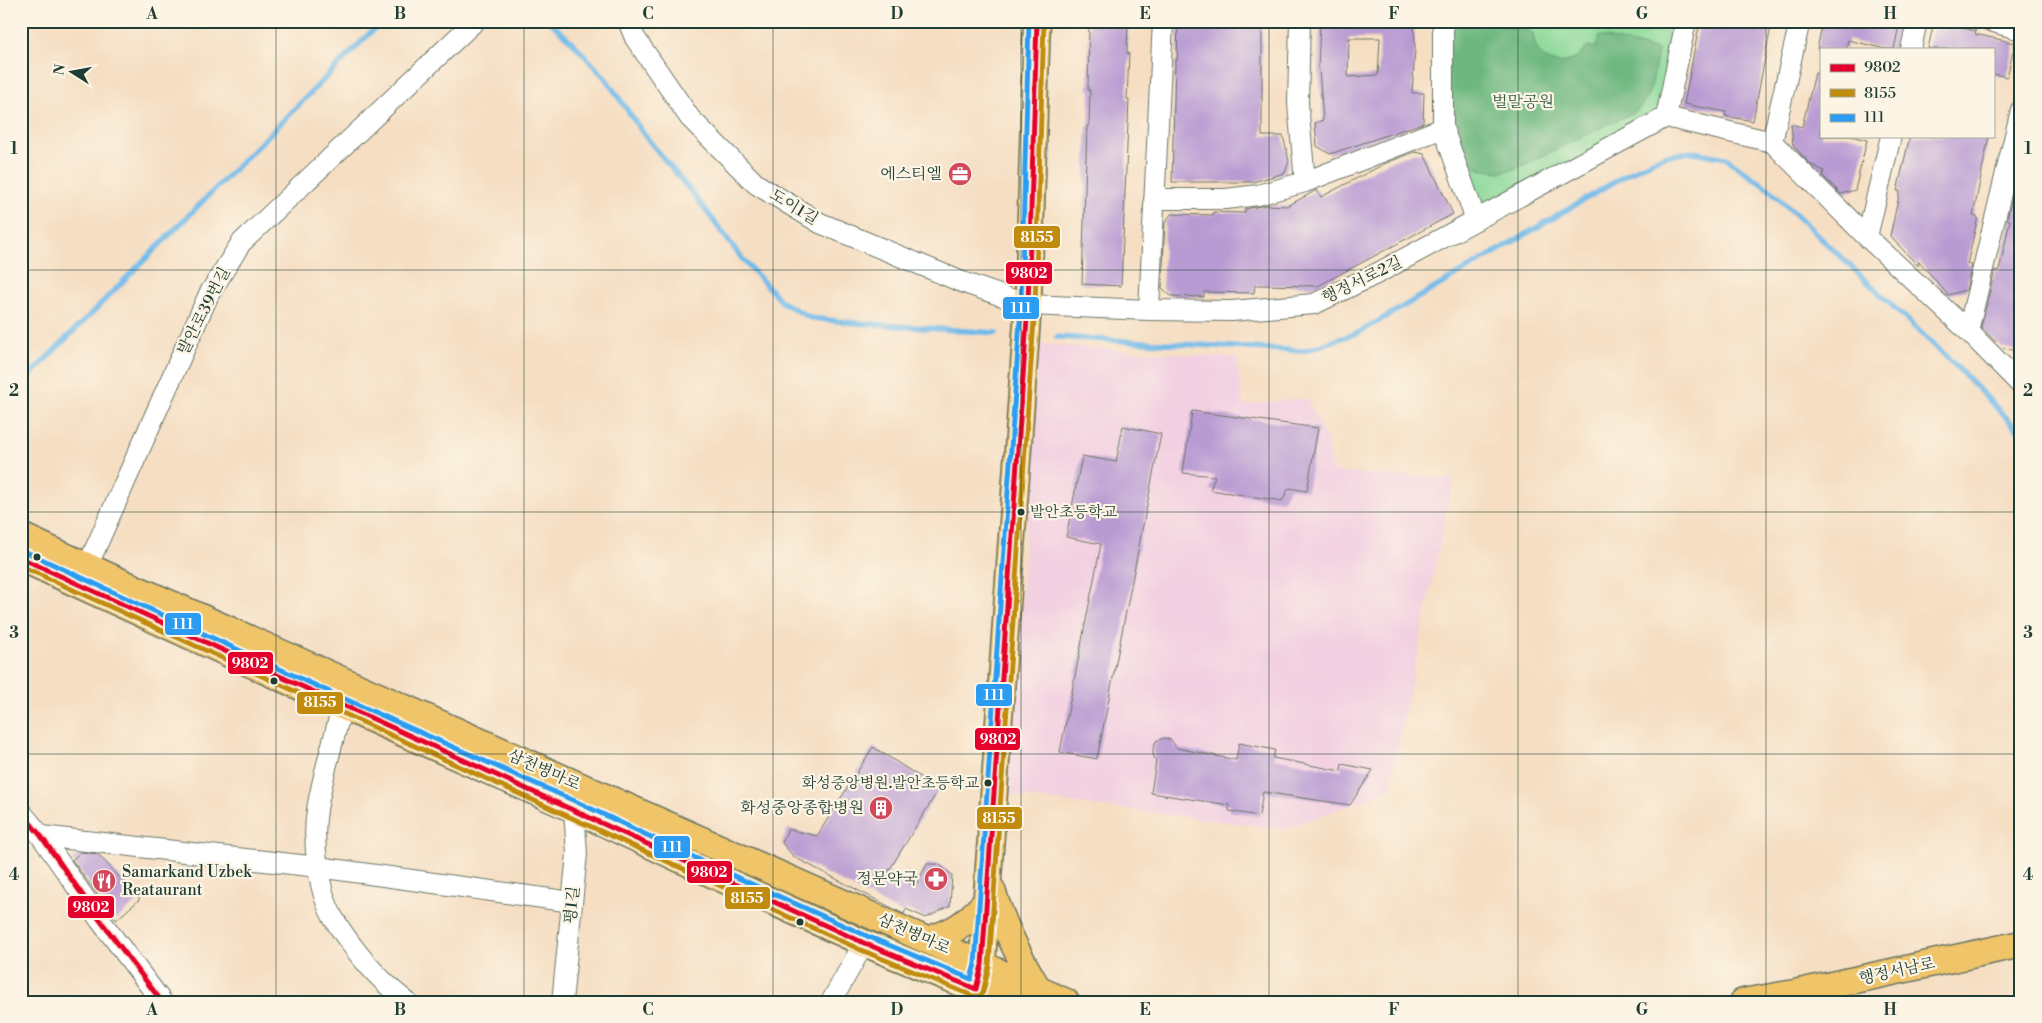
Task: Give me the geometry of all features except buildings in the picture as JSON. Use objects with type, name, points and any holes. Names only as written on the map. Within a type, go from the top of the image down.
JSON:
[{"type":"main road","points":[[976,985],[987,890],[1028,305],[1037,21]]},
{"type":"main road","name":"삼천병마로","points":[[21,536],[927,940],[976,985],[1038,989],[1066,1002]]},
{"type":"main road","name":"삼천병마로","points":[[21,558],[864,943],[976,985],[1006,1002]]},
{"type":"main road","points":[[927,940],[961,927],[987,890]]},
{"type":"main road","points":[[987,890],[1004,927],[1038,989]]},
{"type":"main road","name":"행정서남로","points":[[1742,1002],[1795,993],[2021,944]]},
{"type":"street","name":"발안로39번길","points":[[87,566],[209,294],[241,243],[476,21]]},
{"type":"street","name":"도이1길","points":[[628,21],[635,38],[690,118],[756,184],[820,223],[962,282],[1028,305]]},
{"type":"street","points":[[1149,310],[1163,21]]},
{"type":"street","points":[[1300,21],[1298,103],[1305,182]]},
{"type":"street","points":[[1443,21],[1443,128],[1476,220]]},
{"type":"street","points":[[1686,21],[1666,117],[1772,142],[1868,237],[1968,331],[2021,385]]},
{"type":"street","points":[[1772,142],[1800,21]]},
{"type":"street","points":[[1911,48],[1917,21]]},
{"type":"street","points":[[1990,21],[2021,30]]},
{"type":"street","points":[[1968,331],[2021,110]]},
{"type":"street","name":"행정서로2길","points":[[1028,305],[1232,311],[1314,304],[1376,274],[1666,117]]},
{"type":"street","points":[[1154,199],[1226,199],[1258,195],[1305,182],[1443,128]]},
{"type":"street","points":[[1868,237],[1891,138]]},
{"type":"street","points":[[342,706],[317,810],[315,835],[320,879],[333,918],[365,962],[407,1002]]},
{"type":"street","name":"평1길","points":[[562,1002],[577,854],[574,809]]},
{"type":"street","points":[[21,812],[162,1002]]},
{"type":"street","points":[[40,836],[318,867],[572,902]]},
{"type":"street","points":[[830,1002],[864,943]]},
{"type":"shaded area","name":"발안초등학교","points":[[1039,344],[1237,358],[1243,405],[1307,398],[1325,436],[1334,472],[1453,479],[1389,791],[1284,829],[1008,795]]},
{"type":"green space","name":"벌말공원","points":[[1443,21],[1686,21],[1666,117],[1476,220],[1443,128]]},
{"type":"green space","name":"벌말공원","points":[[1443,21],[1497,21],[1496,24],[1522,31],[1525,21],[1529,21],[1527,31],[1533,33],[1537,49],[1542,56],[1555,62],[1570,61],[1587,46],[1596,48],[1599,36],[1658,50],[1652,83],[1642,105],[1636,111],[1517,168],[1501,172],[1479,169],[1470,162],[1443,113]]},
{"type":"waterway","points":[[21,384],[382,21]]},
{"type":"waterway","points":[[549,21],[573,43],[606,79],[645,136],[694,195],[744,261],[782,302],[811,318],[996,333]]},
{"type":"waterway","points":[[1057,337],[1304,351],[1360,332],[1638,168],[1664,156],[1693,152],[1726,158],[1770,190],[1954,364],[2021,433]]},
{"type":"transit line","name":"111","points":[[24,551],[345,699],[577,802],[723,871],[867,936],[971,979],[975,964],[1021,305],[1029,21]]},
{"type":"transit line","name":"9802","points":[[21,558],[864,943],[976,989],[982,965],[1028,305],[1037,21]]},
{"type":"transit line","name":"8155","points":[[21,566],[861,950],[973,996],[980,996],[983,992],[989,966],[1035,306],[1044,21]]},
{"type":"transit line","name":"9802","points":[[21,812],[41,836],[100,920],[162,1002]]},
{"type":"place","name":"에스티엘","points":[[960,174]]},
{"type":"place","name":"발안초등학교","points":[[1021,512]]},
{"type":"place","name":"화성중앙병원.발안초등학교","points":[[988,783]]},
{"type":"place","name":"화성중앙종합병원","points":[[881,808]]},
{"type":"place","name":"정문약국","points":[[936,879]]},
{"type":"place","name":"Samarkand Uzbek Reataurant","points":[[104,881]]}]
